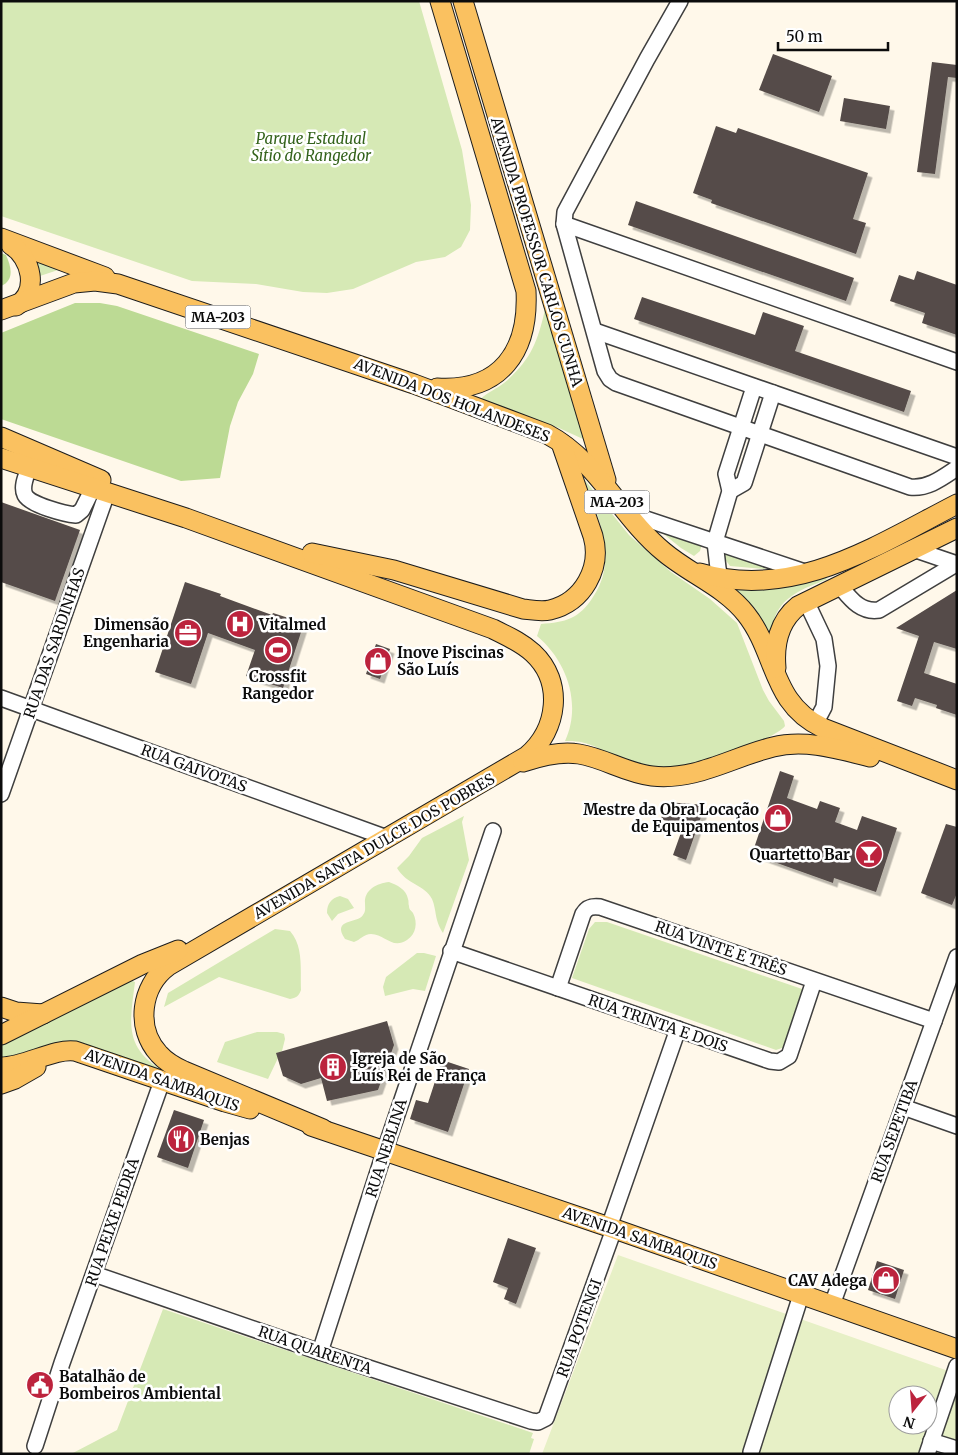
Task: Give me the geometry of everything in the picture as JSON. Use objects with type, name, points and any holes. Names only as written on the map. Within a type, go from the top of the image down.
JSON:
[{"type":"main road","name":"AVENIDA PROFESSOR CARLOS CUNHA","points":[[414,384],[437,388],[451,388],[472,385],[489,378],[502,368],[514,354],[523,331],[526,310],[526,291],[440,1]]},
{"type":"main road","name":"AVENIDA PROFESSOR CARLOS CUNHA","points":[[463,1],[602,472],[621,507]]},
{"type":"main road","points":[[1,239],[132,288]]},
{"type":"main road","points":[[1,239],[17,248],[29,266],[29,286],[21,303],[1,314]]},
{"type":"main road","name":"AVENIDA DOS HOLANDESES","points":[[1,310],[74,283],[84,281],[106,282],[132,288],[414,384],[538,430],[561,442],[589,466],[642,532],[681,565],[722,586]]},
{"type":"main road","points":[[1,437],[186,518]]},
{"type":"main road","points":[[252,542],[394,570],[514,607],[543,611],[556,608],[569,602],[583,589],[592,574],[596,552],[593,536],[561,442]]},
{"type":"main road","points":[[1,458],[186,518],[493,629],[519,642],[542,663],[550,679],[554,697],[554,709],[541,741],[532,752],[516,764]]},
{"type":"main road","points":[[722,586],[783,579],[836,564],[957,504]]},
{"type":"main road","points":[[776,674],[776,649],[781,628],[791,611],[806,601],[957,528]]},
{"type":"main road","points":[[722,586],[752,621],[776,674],[792,704],[800,713],[815,724],[952,778]]},
{"type":"main road","points":[[516,764],[549,755],[578,754],[642,774],[674,776],[711,769],[773,747],[796,744],[827,747],[952,778]]},
{"type":"main road","name":"AVENIDA SANTA DULCE DOS POBRES","points":[[153,981],[160,971],[233,927],[516,764]]},
{"type":"main road","name":"AVENIDA SANTA DULCE DOS POBRES","points":[[1,1035],[143,964],[233,927]]},
{"type":"main road","name":"AVENIDA SAMBAQUIS","points":[[153,981],[144,1008],[145,1027],[153,1048],[165,1060],[192,1075],[323,1129]]},
{"type":"main road","points":[[1,1007],[23,1013],[44,1014]]},
{"type":"main road","name":"AVENIDA SAMBAQUIS","points":[[1,1067],[17,1066],[70,1050],[79,1052],[225,1102],[323,1129],[957,1349]]},
{"type":"main road","points":[[1,1084],[15,1079],[60,1052]]},
{"type":"street","points":[[680,1],[646,59],[565,212],[564,224],[605,371],[610,379],[616,383],[910,488],[929,486],[957,468]]},
{"type":"street","points":[[564,224],[957,362]]},
{"type":"street","points":[[595,331],[957,457]]},
{"type":"street","points":[[722,586],[715,542],[730,491],[726,474],[754,387]]},
{"type":"street","points":[[730,491],[744,483],[773,393]]},
{"type":"street","points":[[29,468],[24,486],[25,494],[30,501],[66,514],[76,515],[100,490]]},
{"type":"street","name":"RUA DAS SARDINHAS","points":[[1,794],[100,490]]},
{"type":"street","points":[[621,507],[715,542],[809,573]]},
{"type":"street","points":[[913,549],[956,564]]},
{"type":"street","points":[[839,586],[861,608],[872,611],[879,610],[956,564]]},
{"type":"street","points":[[806,601],[824,639],[828,666],[824,707],[815,724]]},
{"type":"street","name":"RUA GAIVOTAS","points":[[1,698],[387,838]]},
{"type":"street","name":"RUA NEBLINA","points":[[320,1352],[451,951],[493,831]]},
{"type":"street","name":"RUA VINTE E TRÊS","points":[[558,988],[583,914],[585,910],[594,906],[934,1021]]},
{"type":"street","name":"RUA TRINTA E DOIS","points":[[451,951],[770,1061],[779,1062],[789,1056],[814,981]]},
{"type":"street","name":"RUA SEPETIBA","points":[[832,1305],[957,957]]},
{"type":"street","name":"RUA POTENGI","points":[[538,1422],[546,1418],[678,1029]]},
{"type":"street","name":"RUA PEIXE PEDRA","points":[[35,1446],[62,1363],[162,1081]]},
{"type":"street","points":[[903,1107],[957,1126]]},
{"type":"street","name":"RUA QUARENTA","points":[[94,1274],[320,1352],[538,1422]]},
{"type":"street","points":[[752,1453],[801,1295]]},
{"type":"street","points":[[957,1366],[952,1399],[929,1448],[957,1450]]},
{"type":"green space","name":"Parque Estadual Sítio do Rangedor","points":[[1,1],[419,1],[462,150],[471,205],[470,230],[461,247],[445,257],[416,262],[353,289],[327,293],[303,292],[256,284],[192,281],[1,216]]},
{"type":"green space","points":[[1,253],[6,255],[11,272],[8,280],[1,286]]},
{"type":"green space","points":[[36,254],[61,269],[37,277]]},
{"type":"green space","points":[[75,303],[100,303],[117,306],[259,354],[253,374],[238,402],[230,426],[220,478],[181,481],[1,419],[1,333]]},
{"type":"green space","points":[[545,309],[584,436],[583,439],[481,399],[504,383],[527,359],[536,341]]},
{"type":"green space","points":[[584,479],[629,535],[671,572],[710,599],[737,623],[763,690],[784,721],[785,726],[780,730],[772,736],[712,762],[662,769],[652,769],[619,758],[581,742],[565,741],[570,727],[572,712],[569,684],[564,670],[548,646],[537,636],[541,624],[558,622],[577,615],[588,604],[601,583],[605,568],[604,538]]},
{"type":"green space","points":[[655,527],[702,544],[700,551],[694,556]]},
{"type":"green space","points":[[722,551],[769,567],[764,569],[730,566],[722,555]]},
{"type":"green space","points":[[823,577],[828,579],[801,590],[784,603],[776,615],[769,634],[755,608],[735,589]]},
{"type":"green space","points":[[464,816],[462,822],[469,860],[443,933],[438,923],[434,903],[429,894],[405,878],[397,868],[409,856],[422,838]]},
{"type":"green space","points":[[389,882],[401,888],[407,896],[409,908],[413,913],[415,921],[412,935],[402,943],[393,942],[371,934],[354,942],[345,939],[341,928],[347,922],[360,918],[363,915],[365,911],[365,898],[369,891],[380,884]]},
{"type":"green space","points":[[340,896],[348,899],[354,908],[338,914],[332,921],[327,913],[328,907],[332,900]]},
{"type":"green space","points":[[595,922],[607,922],[805,990],[785,1047],[776,1050],[572,978],[589,929]]},
{"type":"green space","points":[[275,929],[290,931],[297,944],[300,959],[301,990],[297,996],[290,999],[219,977],[164,1007],[168,993]]},
{"type":"green space","points":[[417,953],[436,956],[425,991],[413,989],[385,996],[383,987],[386,977]]},
{"type":"green space","points":[[130,980],[135,982],[131,1022],[136,1044],[151,1063],[165,1072],[78,1043],[1,1060],[1,1046]]},
{"type":"green space","points":[[257,1032],[284,1034],[285,1039],[282,1051],[277,1053],[278,1058],[268,1079],[217,1062],[225,1042]]},
{"type":"green space","points":[[618,1255],[957,1374],[957,1454],[542,1454]]},
{"type":"green space","points":[[163,1309],[533,1433],[531,1438],[534,1439],[529,1454],[71,1454],[117,1430]]},
{"type":"building","points":[[773,54],[832,76],[819,112],[759,90]]},
{"type":"building","points":[[932,62],[957,65],[957,78],[948,77],[935,174],[917,172]]},
{"type":"building","points":[[844,98],[890,106],[886,129],[840,121]]},
{"type":"building","points":[[716,126],[736,133],[738,128],[868,173],[853,219],[866,223],[856,254],[711,203],[712,200],[693,193]]},
{"type":"building","points":[[636,201],[854,278],[846,301],[628,225]]},
{"type":"building","points":[[917,271],[957,285],[957,335],[922,323],[925,313],[890,301],[899,275],[914,280]]},
{"type":"building","points":[[642,297],[755,335],[763,312],[804,326],[795,351],[911,391],[904,412],[634,319]]},
{"type":"building","points":[[1,502],[80,530],[55,601],[1,582]]},
{"type":"building","points":[[185,582],[221,594],[220,596],[272,615],[273,613],[304,623],[283,688],[246,676],[255,650],[208,633],[191,684],[155,672]]},
{"type":"building","points":[[957,590],[957,649],[934,642],[924,673],[957,684],[957,715],[936,708],[937,705],[915,698],[912,706],[897,701],[919,636],[896,628]]},
{"type":"building","name":"Inove Piscinas São Luís","points":[[376,644],[390,649],[380,679],[366,674]]},
{"type":"building","points":[[780,771],[794,776],[787,798],[817,809],[820,801],[840,808],[835,822],[857,830],[862,816],[897,828],[876,892],[834,878],[833,883],[752,854]]},
{"type":"building","points":[[666,802],[705,805],[686,860],[673,855],[683,827],[661,819]]},
{"type":"building","points":[[946,824],[957,827],[957,893],[952,905],[921,893]]},
{"type":"building","name":"Igreja de São Luís Rei de França","points":[[387,1021],[394,1045],[378,1090],[327,1101],[321,1078],[301,1084],[283,1076],[276,1053]]},
{"type":"building","points":[[442,1060],[469,1069],[448,1132],[410,1119],[416,1100],[428,1103]]},
{"type":"building","name":"Benjas","points":[[174,1110],[204,1120],[188,1168],[157,1157]]},
{"type":"building","points":[[508,1238],[536,1248],[516,1304],[504,1299],[508,1288],[493,1282]]},
{"type":"building","name":"CAV Adega","points":[[877,1261],[904,1270],[895,1299],[868,1290]]},
{"type":"place","name":"Vitalmed","points":[[240,624]]},
{"type":"place","name":"Dimensão Engenharia","points":[[188,633]]},
{"type":"place","name":"Crossfit Rangedor","points":[[278,650]]},
{"type":"place","name":"Inove Piscinas São Luís","points":[[378,661]]},
{"type":"place","name":"Mestre da Obra Locação de Equipamentos","points":[[778,818]]},
{"type":"place","name":"Quartetto Bar","points":[[869,854]]},
{"type":"place","name":"Igreja de São Luís Rei de França","points":[[333,1067]]},
{"type":"place","name":"Benjas","points":[[181,1139]]},
{"type":"place","name":"CAV Adega","points":[[886,1280]]},
{"type":"place","name":"Batalhão de Bombeiros Ambiental","points":[[40,1385]]}]
